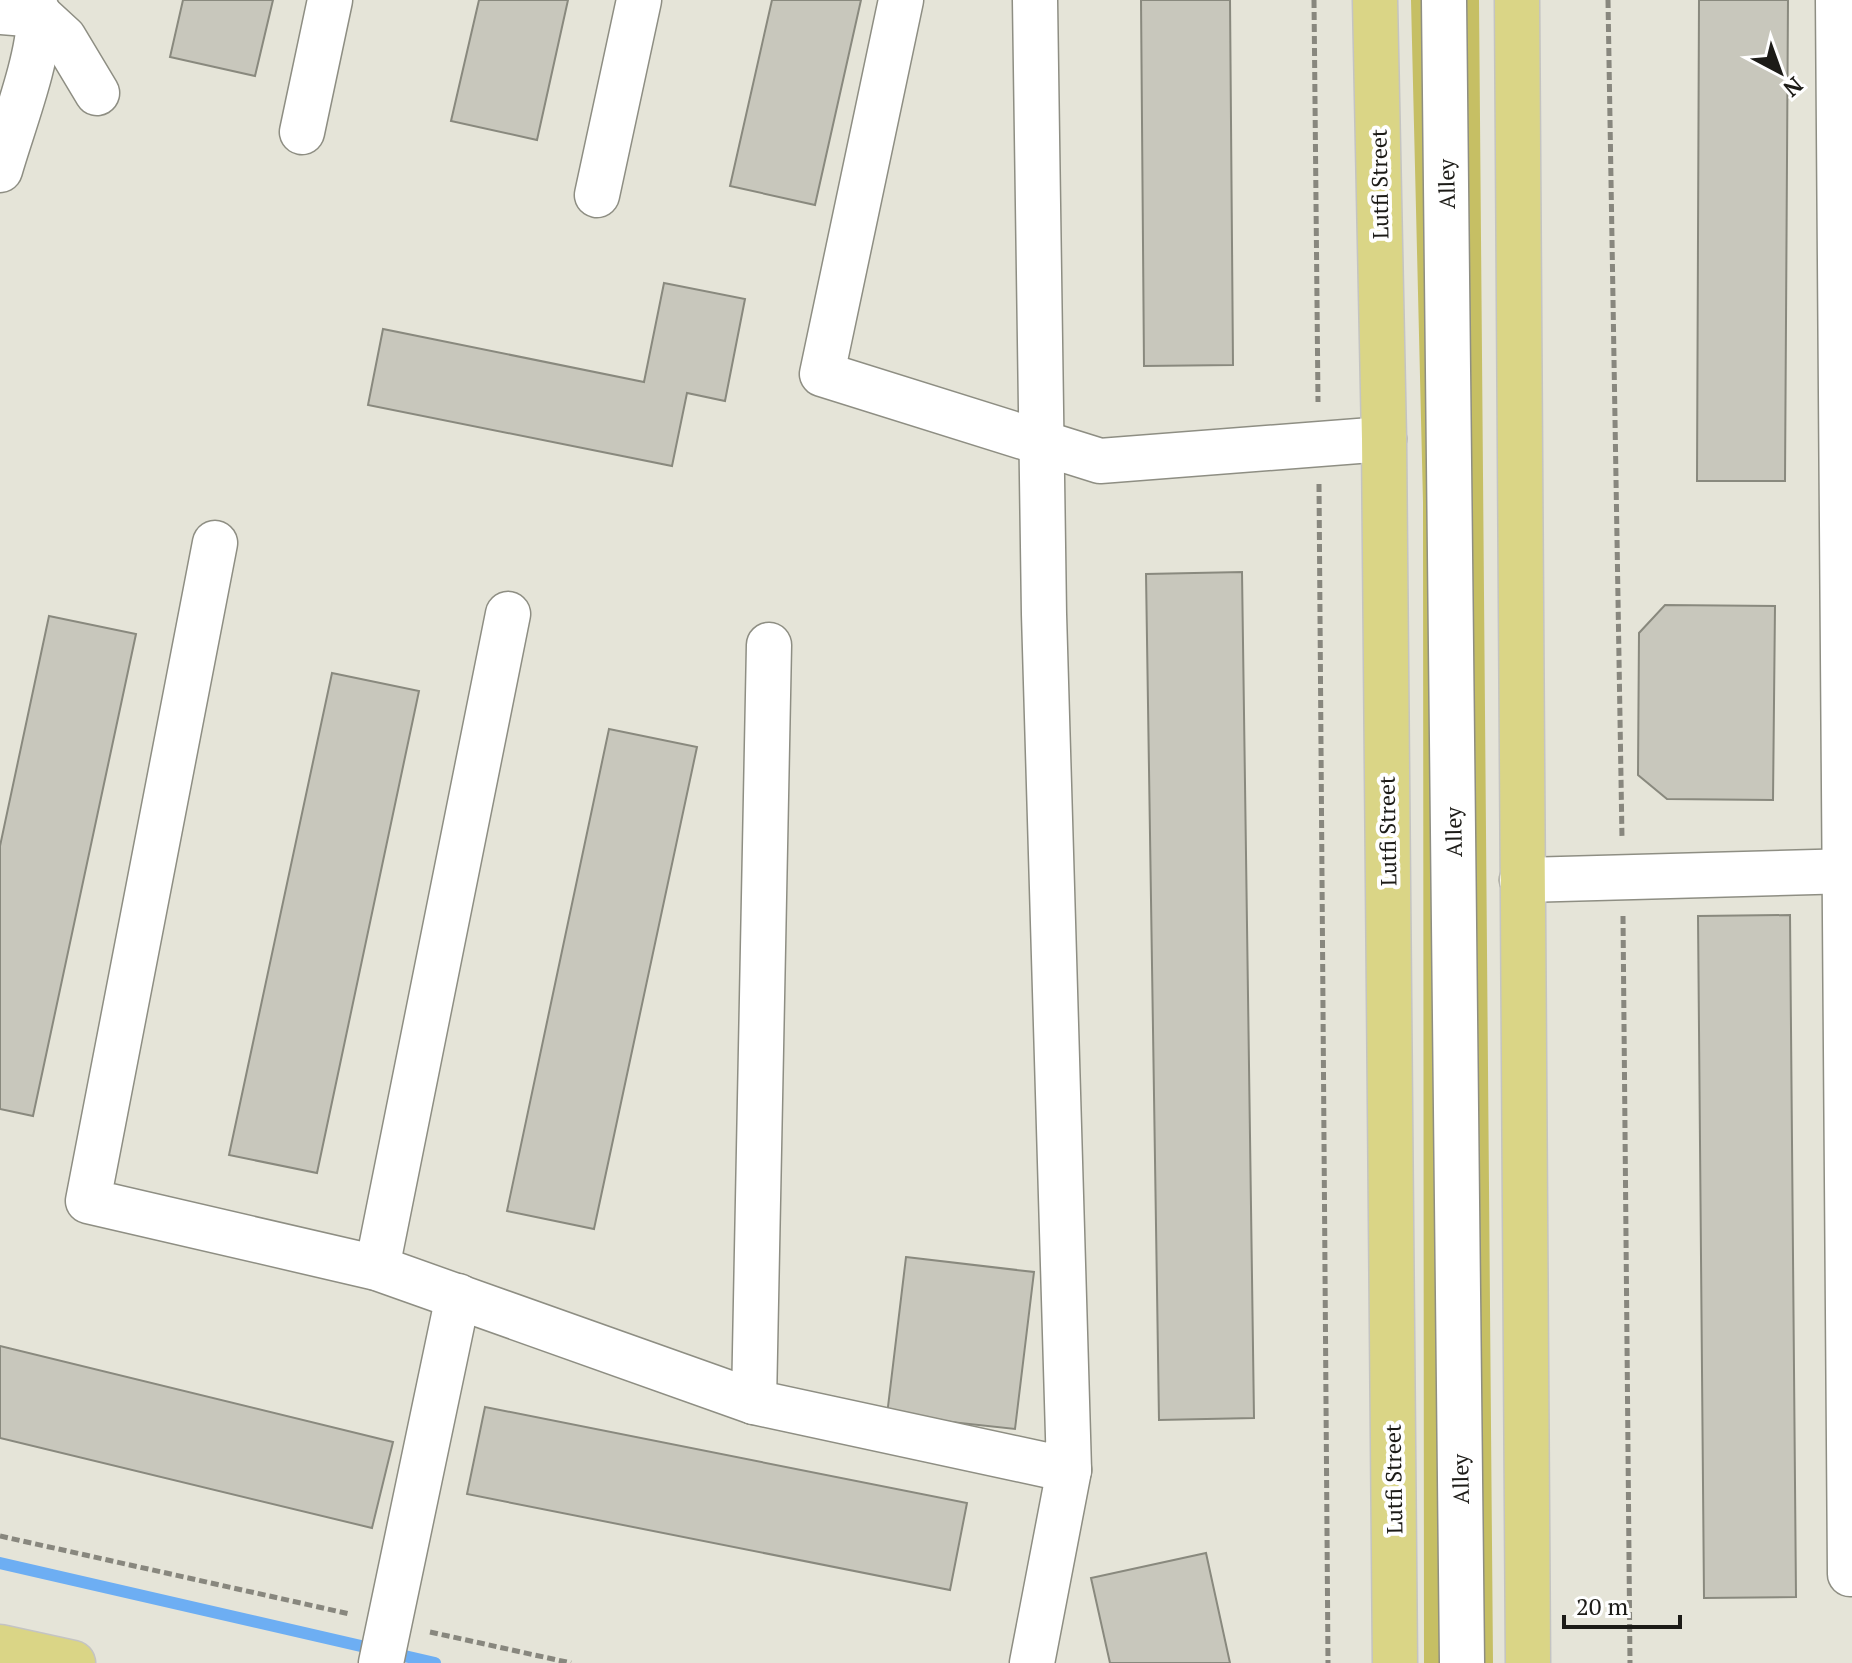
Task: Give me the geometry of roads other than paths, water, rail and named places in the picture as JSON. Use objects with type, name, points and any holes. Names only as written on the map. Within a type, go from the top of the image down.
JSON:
[{"type":"main road","name":"Lutfi Street","points":[[1375,0],[1384,439],[1395,1663]]},
{"type":"main road","points":[[1517,0],[1528,1663]]},
{"type":"main road","points":[[0,1647],[73,1663]]},
{"type":"street","points":[[302,132],[330,0]]},
{"type":"street","points":[[597,195],[639,0]]},
{"type":"street","points":[[901,0],[822,374],[1100,461],[1384,439]]},
{"type":"street","points":[[1032,1663],[1069,1470],[1045,646],[1035,0]]},
{"type":"street","name":"Alley","points":[[1444,0],[1462,1663]]},
{"type":"street","points":[[1838,0],[1849,871],[1850,1574]]},
{"type":"street","points":[[24,9],[64,38],[97,93]]},
{"type":"street","points":[[0,170],[29,70],[24,9]]},
{"type":"street","points":[[215,543],[88,1201],[377,1268],[754,1402],[1069,1470]]},
{"type":"street","points":[[377,1268],[508,614]]},
{"type":"street","points":[[754,1402],[769,645]]},
{"type":"street","points":[[1522,880],[1849,871]]},
{"type":"street","points":[[386,1643],[458,1296]]},
{"type":"waterway","points":[[0,1563],[435,1663]]}]
